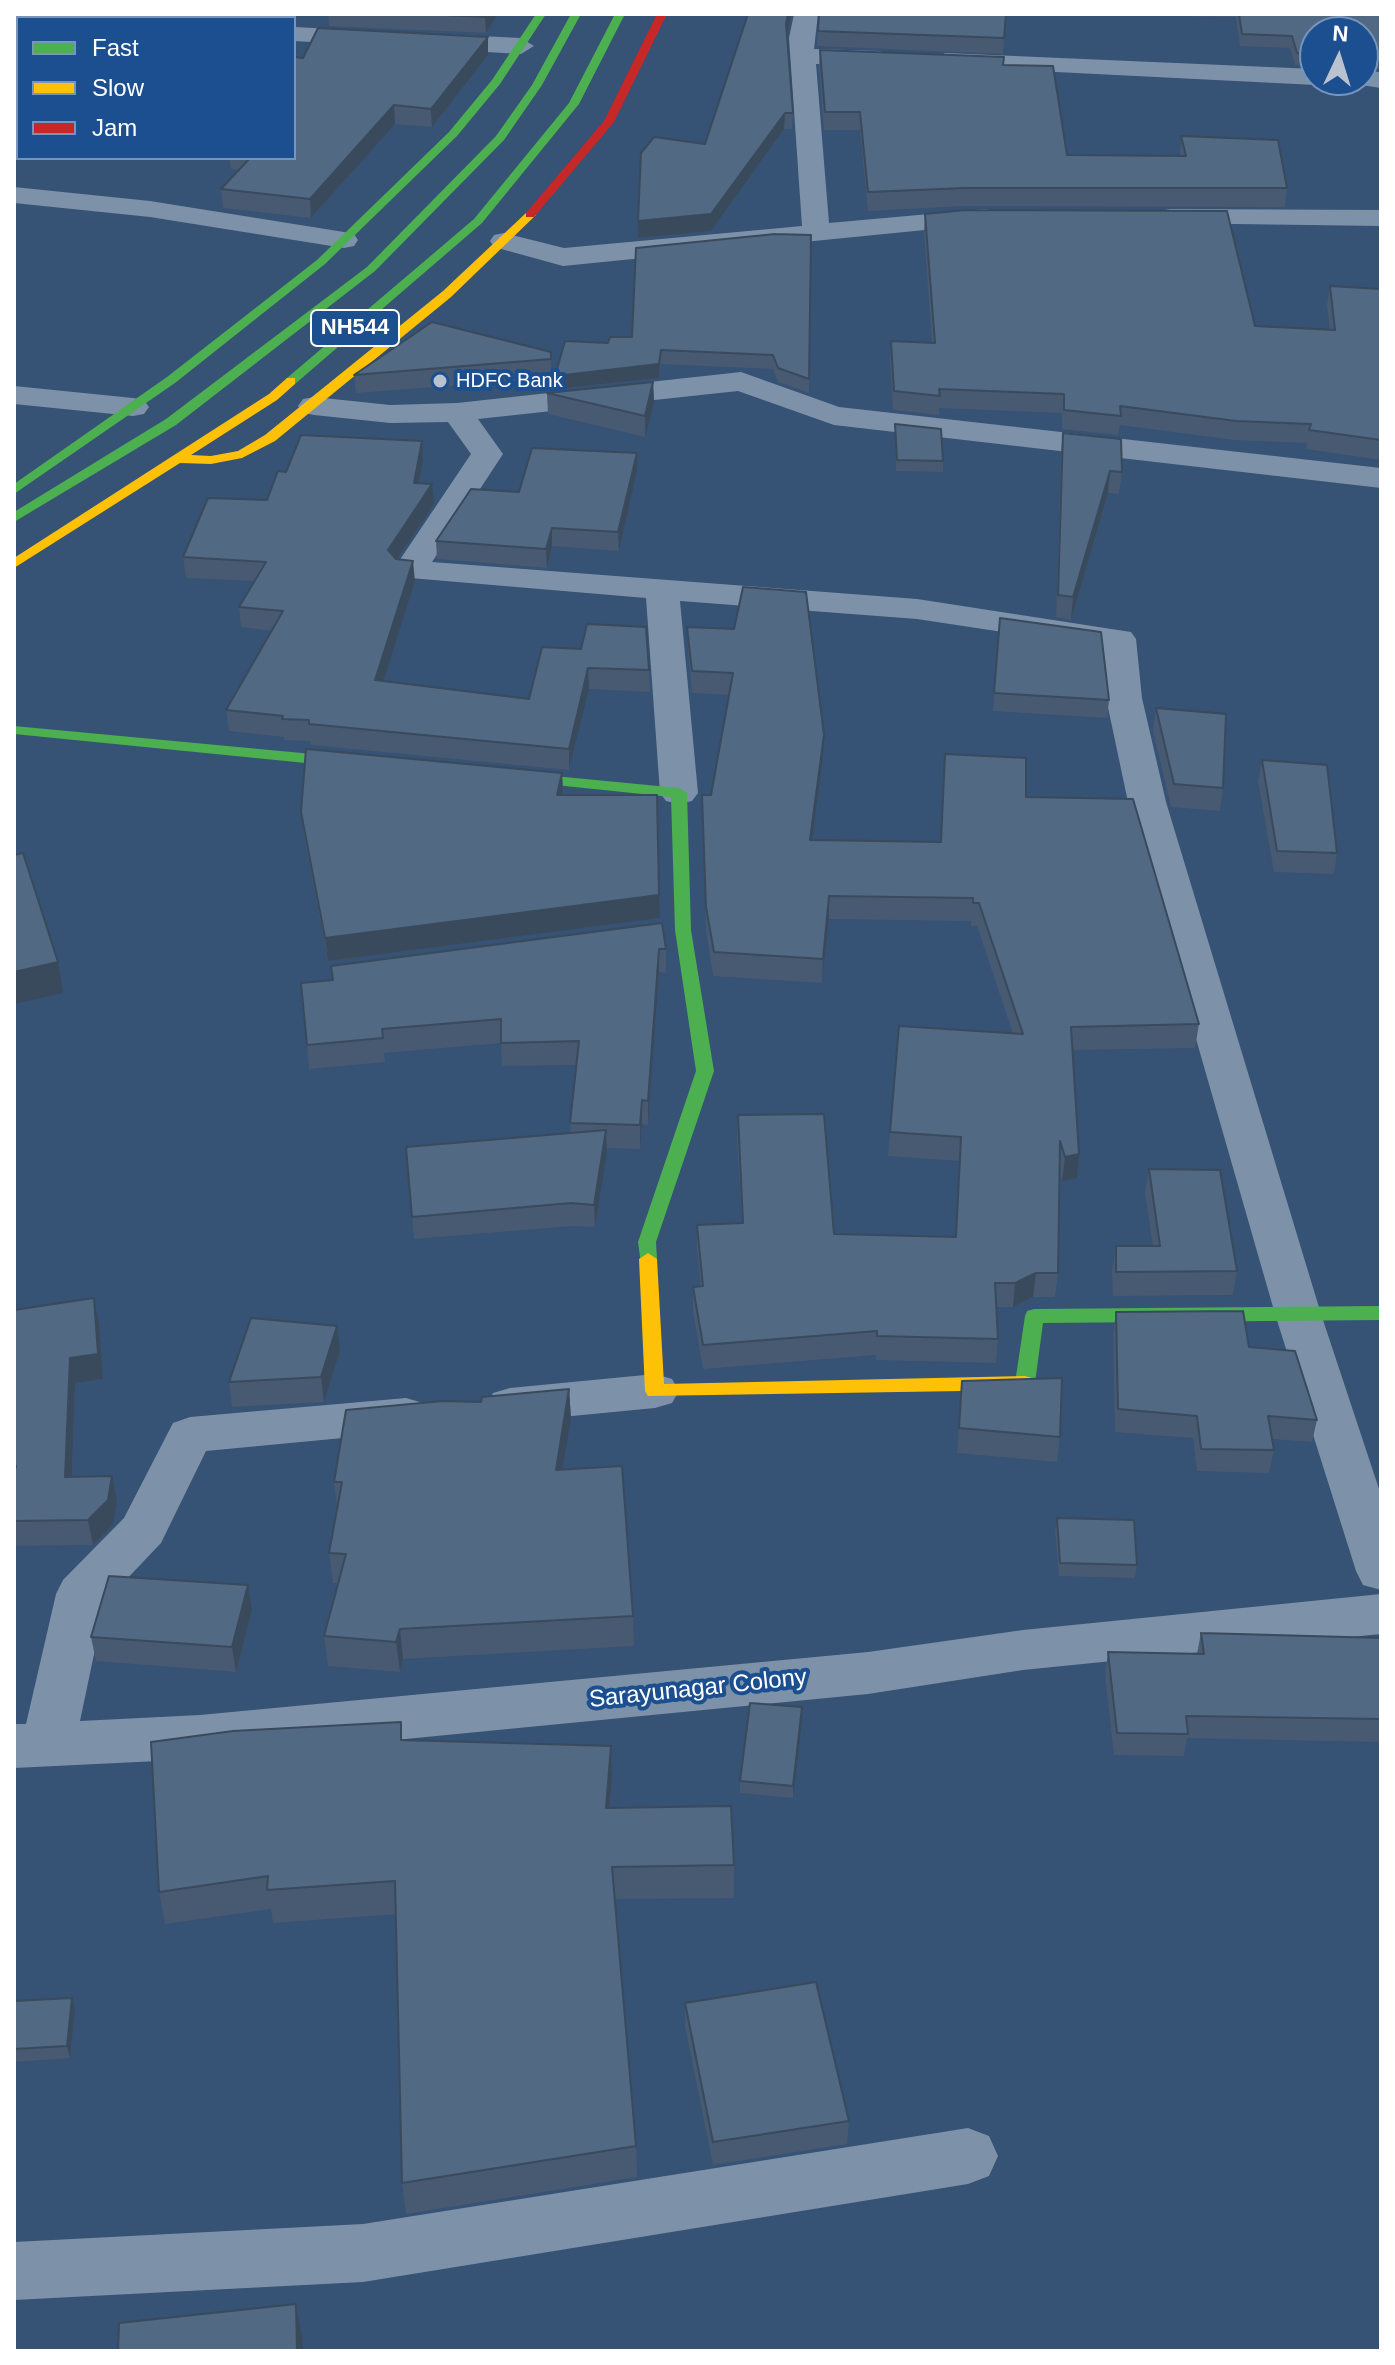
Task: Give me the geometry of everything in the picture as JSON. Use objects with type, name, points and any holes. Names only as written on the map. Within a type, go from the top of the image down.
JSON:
[{"type":"main road","points":[[14,490],[133,407],[344,240],[453,134],[521,46],[541,14]]},
{"type":"main road","name":"NH544","points":[[14,518],[171,422],[371,269],[500,138],[537,85],[576,14]]},
{"type":"main road","name":"NH544","points":[[14,564],[273,397],[478,221],[574,104],[620,14]]},
{"type":"main road","points":[[179,459],[211,460],[242,454],[314,406],[504,241],[554,190],[609,122],[662,14]]},
{"type":"main road","points":[[14,730],[383,765]]},
{"type":"main road","points":[[477,774],[679,793],[668,932],[705,1071],[647,1242],[655,1391],[1025,1384],[1034,1316],[1381,1313]]},
{"type":"street","points":[[806,14],[801,38],[816,230]]},
{"type":"street","points":[[296,34],[521,46]]},
{"type":"street","points":[[803,56],[1299,76]]},
{"type":"street","points":[[14,195],[150,209],[344,240]]},
{"type":"street","points":[[504,241],[563,257],[816,230],[964,217],[1011,217]]},
{"type":"street","points":[[1150,217],[1381,218]]},
{"type":"street","points":[[314,406],[390,414],[457,412],[741,381],[834,416],[1381,478]]},
{"type":"street","points":[[14,395],[133,407]]},
{"type":"street","points":[[506,407],[487,454],[410,570],[917,609],[1119,639],[1124,698],[1147,802],[1298,1314],[1381,1571]]},
{"type":"street","points":[[457,412],[487,454]]},
{"type":"street","points":[[662,589],[679,793]]},
{"type":"street","points":[[31,1745],[81,1594],[143,1530],[190,1435],[655,1391]]},
{"type":"street","name":"Sarayunagar Colony","points":[[31,1745],[200,1737],[868,1673],[1023,1650],[1381,1614]]},
{"type":"street","points":[[14,2271],[363,2253],[968,2156]]},
{"type":"building","points":[[425,14],[487,14],[485,17]]},
{"type":"building","points":[[748,14],[788,14],[786,23],[793,113],[785,113],[711,214],[638,221],[641,153],[654,137],[705,144]]},
{"type":"building","points":[[819,14],[1006,14],[1004,38],[818,31]]},
{"type":"building","points":[[1239,14],[1381,14],[1381,57],[1379,16],[1299,16],[1299,53],[1292,36],[1242,34]]},
{"type":"building","points":[[318,28],[488,37],[431,109],[394,105],[310,199],[221,189],[248,160],[296,160],[296,57],[303,58]]},
{"type":"building","points":[[820,50],[1004,57],[1003,65],[1053,66],[1067,155],[1186,156],[1181,136],[1278,140],[1287,188],[965,188],[868,192],[860,112],[825,112]]},
{"type":"building","points":[[965,210],[1227,211],[1255,326],[1335,330],[1330,286],[1381,289],[1381,440],[1309,430],[1311,424],[1236,421],[1120,406],[1121,416],[1064,410],[1064,394],[939,389],[940,396],[894,391],[891,341],[935,343],[925,214]]},
{"type":"building","points":[[775,234],[811,235],[809,379],[778,368],[773,355],[661,350],[659,364],[555,376],[565,341],[608,343],[610,337],[632,337],[636,248]]},
{"type":"building","points":[[432,322],[551,352],[551,359],[354,375]]},
{"type":"building","points":[[653,382],[645,416],[547,393]]},
{"type":"building","points":[[895,424],[941,429],[943,461],[897,460]]},
{"type":"building","points":[[1063,433],[1121,439],[1122,472],[1110,471],[1073,597],[1058,595]]},
{"type":"building","points":[[301,435],[422,441],[414,483],[432,484],[388,550],[396,559],[413,561],[375,680],[529,699],[542,647],[581,649],[587,624],[646,627],[649,670],[588,668],[569,749],[309,724],[309,720],[226,710],[283,611],[239,607],[266,562],[183,557],[208,498],[267,500],[278,471],[286,472]]},
{"type":"building","points":[[532,448],[637,453],[618,532],[552,528],[546,549],[436,541],[471,489],[519,492]]},
{"type":"building","points":[[743,587],[806,592],[824,735],[810,840],[941,842],[945,754],[1026,758],[1026,797],[1133,799],[1199,1024],[1071,1027],[1079,1154],[1065,1157],[1060,1141],[1058,1273],[1036,1273],[1015,1283],[995,1283],[998,1339],[877,1336],[877,1331],[703,1345],[693,1287],[703,1286],[697,1225],[743,1223],[738,1115],[824,1114],[834,1234],[956,1237],[961,1137],[890,1132],[899,1026],[1023,1034],[979,903],[973,903],[973,898],[829,896],[823,959],[714,952],[706,907],[702,795],[711,795],[733,673],[692,671],[687,627],[734,629]]},
{"type":"building","points":[[1000,618],[1101,632],[1109,700],[994,693]]},
{"type":"building","points":[[1156,708],[1226,714],[1223,788],[1174,784]]},
{"type":"building","points":[[306,749],[562,773],[557,795],[657,795],[659,895],[325,938],[301,812]]},
{"type":"building","points":[[1262,760],[1327,765],[1337,853],[1277,851]]},
{"type":"building","points":[[23,853],[58,962],[14,972],[14,855]]},
{"type":"building","points":[[662,923],[666,949],[659,949],[648,1101],[642,1100],[640,1125],[570,1123],[579,1041],[501,1043],[501,1019],[382,1029],[383,1038],[307,1045],[301,983],[333,980],[331,966]]},
{"type":"building","points":[[606,1130],[594,1205],[571,1203],[412,1217],[406,1147]]},
{"type":"building","points":[[1149,1169],[1220,1170],[1237,1271],[1116,1272],[1116,1246],[1160,1246]]},
{"type":"building","points":[[94,1298],[98,1354],[70,1358],[65,1477],[112,1476],[108,1500],[88,1520],[14,1521],[14,1310]]},
{"type":"building","points":[[1243,1311],[1249,1347],[1295,1351],[1317,1420],[1268,1416],[1274,1450],[1201,1449],[1197,1416],[1118,1409],[1116,1312]]},
{"type":"building","points":[[251,1318],[337,1326],[321,1377],[229,1382]]},
{"type":"building","points":[[1062,1378],[1060,1437],[959,1428],[962,1381]]},
{"type":"building","points":[[569,1389],[556,1470],[622,1466],[633,1616],[400,1629],[396,1642],[324,1636],[346,1554],[329,1553],[342,1482],[334,1482],[346,1410],[443,1401],[481,1402],[482,1397]]},
{"type":"building","points":[[1057,1518],[1134,1520],[1137,1565],[1060,1563]]},
{"type":"building","points":[[109,1576],[248,1585],[232,1647],[91,1637]]},
{"type":"building","points":[[1201,1633],[1381,1638],[1381,1719],[1186,1716],[1188,1734],[1117,1733],[1108,1652],[1204,1654]]},
{"type":"building","points":[[750,1703],[802,1707],[793,1786],[740,1781]]},
{"type":"building","points":[[401,1722],[401,1740],[611,1746],[606,1808],[731,1806],[734,1865],[612,1867],[636,2146],[402,2183],[395,1881],[267,1890],[268,1876],[159,1892],[151,1742],[233,1731]]},
{"type":"building","points":[[816,1982],[849,2121],[713,2142],[685,2003]]},
{"type":"building","points":[[72,1998],[67,2046],[14,2049],[14,2001]]},
{"type":"building","points":[[296,2304],[297,2351],[118,2351],[119,2323]]},
{"type":"traffic: fast","points":[[14,490],[171,380],[321,262],[453,134],[496,82],[541,14]]},
{"type":"traffic: fast","points":[[14,518],[171,422],[371,269],[500,138],[537,85],[576,14]]},
{"type":"traffic: fast","points":[[291,381],[478,221],[574,104],[620,14]]},
{"type":"traffic: fast","points":[[14,730],[366,764]]},
{"type":"traffic: fast","points":[[502,776],[679,793],[683,930],[705,1071],[647,1242],[648,1259]]},
{"type":"traffic: fast","points":[[1025,1383],[1034,1316],[1381,1313]]},
{"type":"traffic: slow","points":[[179,459],[211,460],[242,454],[270,438],[447,294],[530,215]]},
{"type":"traffic: slow","points":[[14,564],[273,397],[291,381]]},
{"type":"traffic: slow","points":[[648,1259],[655,1391],[1025,1383]]},
{"type":"traffic: jam","points":[[530,215],[609,122],[662,14]]},
{"type":"place","name":"HDFC Bank","points":[[440,381]]}]
